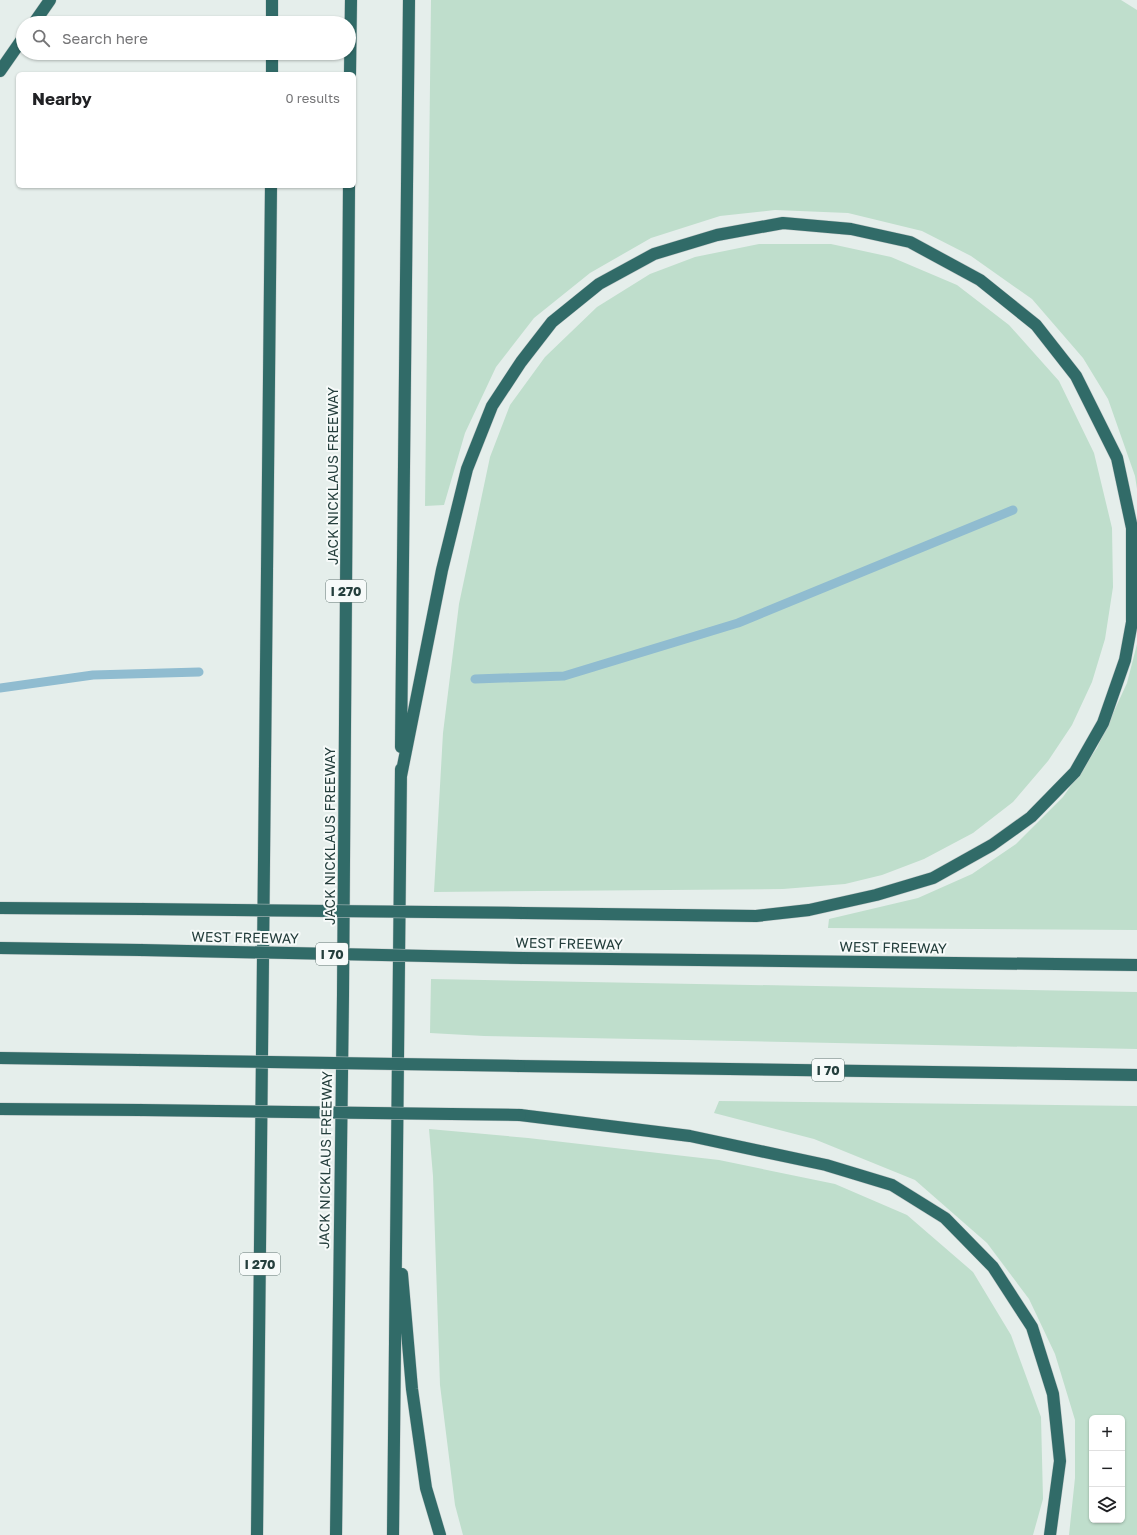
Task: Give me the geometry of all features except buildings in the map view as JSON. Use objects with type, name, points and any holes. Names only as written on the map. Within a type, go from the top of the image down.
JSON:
[{"type":"highway","points":[[39,16],[50,0]]},
{"type":"highway","points":[[272,0],[272,16]]},
{"type":"highway","points":[[351,0],[351,16]]},
{"type":"highway","points":[[393,1535],[409,0]]},
{"type":"highway","points":[[0,71],[16,48]]},
{"type":"highway","points":[[272,60],[272,72]]},
{"type":"highway","points":[[350,60],[350,72]]},
{"type":"highway","name":"I 270","points":[[258,1535],[271,188]]},
{"type":"highway","name":"JACK NICKLAUS FREEWAY","points":[[336,1535],[343,988],[349,188]]},
{"type":"highway","points":[[0,908],[756,916],[809,910],[876,895],[933,878],[992,845],[1031,817],[1075,772],[1103,723],[1125,660],[1132,622],[1132,528],[1117,458],[1076,376],[1036,325],[980,280],[910,242],[851,229],[783,223],[717,235],[654,254],[599,284],[552,322],[521,362],[492,406],[467,469],[444,562],[401,776]]},
{"type":"highway","name":"WEST FREEWAY","points":[[0,948],[522,958],[1137,965]]},
{"type":"highway","name":"I 70","points":[[0,1058],[1137,1075]]},
{"type":"highway","points":[[0,1108],[520,1115],[690,1136],[826,1165],[892,1185],[945,1218],[993,1267],[1032,1327],[1053,1394],[1060,1461],[1050,1535]]},
{"type":"highway","points":[[396,1200],[412,1389],[426,1488],[440,1535]]},
{"type":"green space","points":[[431,0],[1121,0],[1137,10],[1137,489],[1135,476],[1108,399],[1083,358],[1032,299],[971,256],[922,231],[848,213],[775,210],[720,216],[651,238],[590,273],[534,318],[496,367],[465,433],[444,505],[425,506]]},
{"type":"green space","points":[[759,244],[831,244],[891,257],[957,285],[1009,325],[1059,381],[1094,453],[1112,528],[1113,587],[1105,639],[1092,682],[1072,725],[1048,761],[1013,802],[973,833],[924,859],[882,875],[845,884],[783,889],[434,892],[443,733],[459,604],[490,457],[510,405],[545,357],[597,307],[650,274],[695,257]]},
{"type":"green space","points":[[1137,644],[1137,930],[828,928],[829,919],[918,898],[972,874],[1016,844],[1063,797],[1097,748],[1127,683]]},
{"type":"green space","points":[[431,979],[1137,992],[1137,1049],[484,1036],[430,1033]]},
{"type":"green space","points":[[719,1101],[1137,1106],[1137,1535],[1069,1535],[1075,1478],[1075,1420],[1055,1354],[1029,1299],[987,1243],[915,1180],[814,1139],[714,1113]]},
{"type":"green space","points":[[429,1129],[528,1138],[719,1160],[835,1184],[907,1215],[973,1272],[1011,1335],[1041,1417],[1043,1499],[1033,1535],[463,1535],[455,1505],[440,1385],[433,1176]]},
{"type":"waterway","points":[[475,679],[564,676],[738,623],[1013,510]]},
{"type":"waterway","points":[[0,688],[93,675],[199,672]]}]
